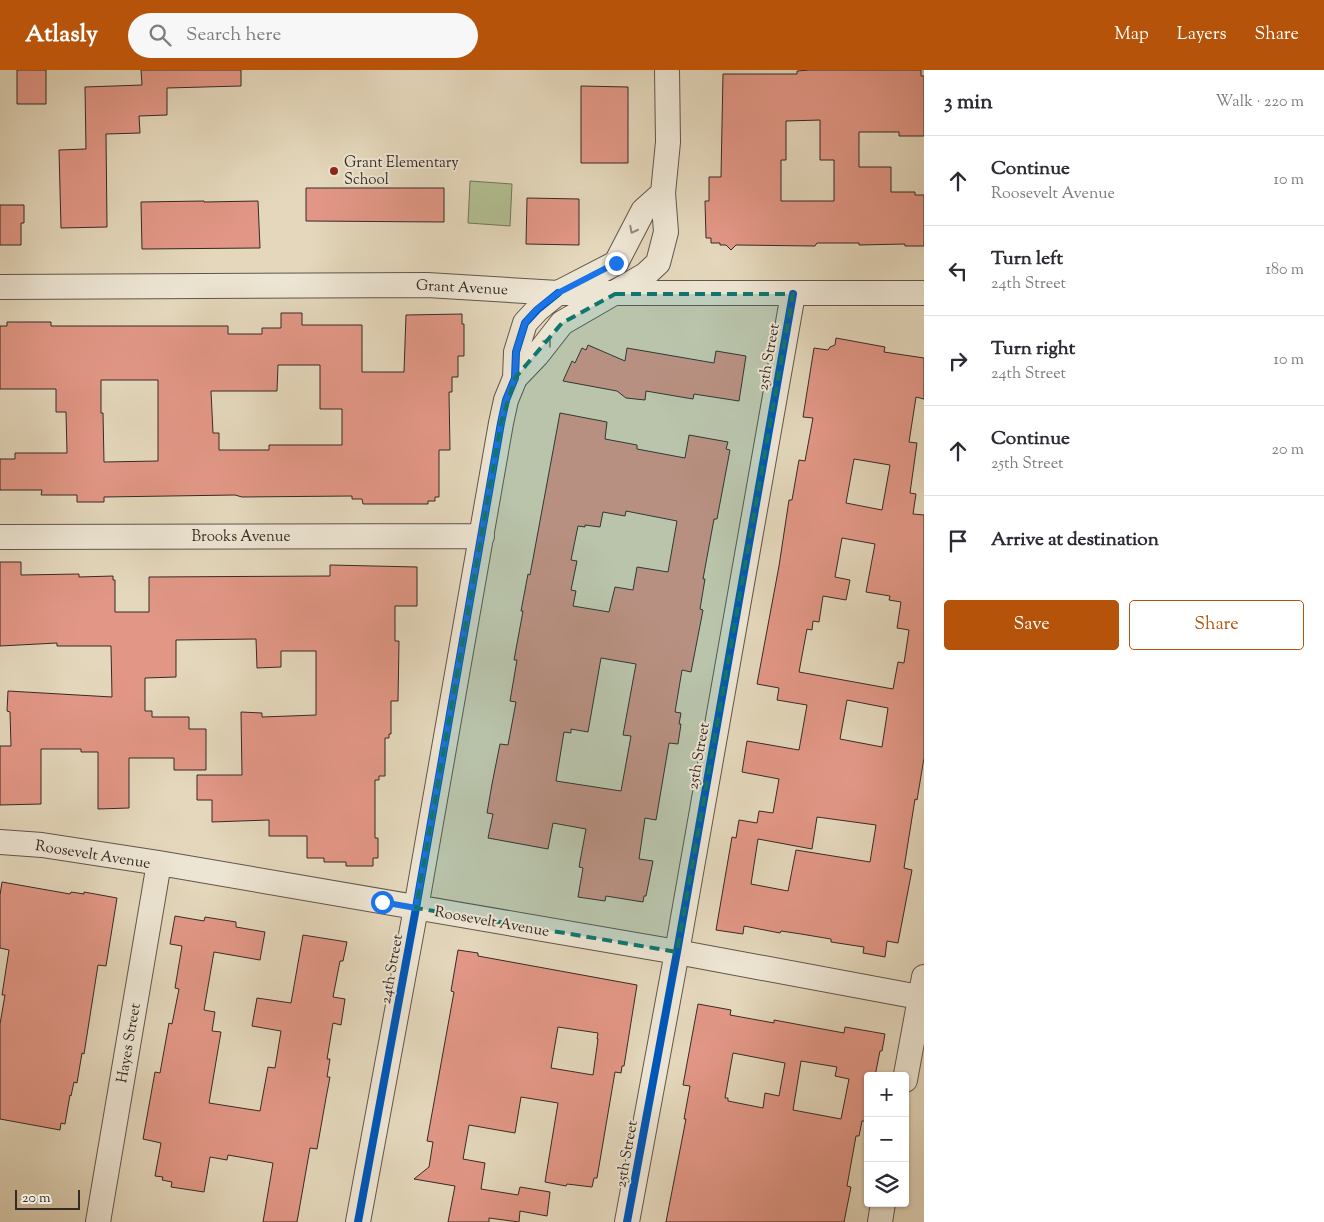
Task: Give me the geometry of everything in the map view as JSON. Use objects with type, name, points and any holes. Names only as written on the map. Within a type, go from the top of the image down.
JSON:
[{"type":"street","points":[[615,294],[645,275],[658,263],[666,232],[663,193],[668,142],[667,70]]},
{"type":"street","points":[[558,293],[616,263],[643,211],[663,193]]},
{"type":"street","name":"Grant Avenue","points":[[0,287],[427,285],[558,293],[615,294],[924,293]]},
{"type":"street","name":"24th Street","points":[[358,1222],[416,908],[501,423],[506,400],[515,378],[516,352],[525,323],[536,310],[558,293]]},
{"type":"street","name":"24th Street","points":[[515,378],[537,355],[562,323],[615,294]]},
{"type":"street","name":"25th Street","points":[[627,1222],[677,952],[793,294]]},
{"type":"street","name":"Brooks Avenue","points":[[0,536],[482,536]]},
{"type":"street","name":"Roosevelt Avenue","points":[[0,842],[42,845],[158,863],[677,952],[923,991]]},
{"type":"street","name":"Hayes Street","points":[[98,1222],[158,863]]},
{"type":"street","points":[[907,1072],[923,991]]},
{"type":"street","points":[[880,1222],[882,1207]]},
{"type":"highlighted area","points":[[615,294],[793,294],[677,952],[416,908],[501,423],[515,378],[562,323]]},
{"type":"green space","points":[[470,181],[512,184],[510,226],[468,223]]},
{"type":"building","points":[[17,70],[46,70],[46,104],[17,104]]},
{"type":"building","points":[[141,70],[241,70],[241,86],[167,88],[167,115],[139,116],[140,133],[106,134],[107,227],[61,228],[59,150],[86,149],[85,87],[142,85]]},
{"type":"building","points":[[921,70],[921,76],[924,76],[924,136],[899,136],[899,132],[859,132],[859,167],[891,167],[891,192],[915,192],[915,195],[924,195],[924,246],[817,243],[815,246],[736,245],[731,250],[726,245],[711,243],[711,238],[706,238],[705,201],[709,201],[709,177],[721,177],[723,74],[797,74],[797,71]],"holes":[[[820,120],[820,160],[834,160],[834,201],[781,201],[781,160],[786,160],[786,121]]]},
{"type":"building","points":[[581,86],[628,87],[628,163],[581,163]]},
{"type":"building","points":[[306,188],[444,188],[444,222],[306,221]]},
{"type":"building","points":[[527,198],[579,199],[579,245],[526,244]]},
{"type":"building","points":[[258,201],[260,248],[142,249],[141,202]]},
{"type":"building","points":[[0,205],[24,205],[24,223],[21,223],[21,245],[0,245]]},
{"type":"building","points":[[281,313],[302,313],[302,325],[362,325],[362,372],[404,372],[406,315],[462,314],[462,324],[464,324],[464,356],[458,356],[458,377],[452,377],[452,392],[449,392],[450,450],[439,450],[439,497],[435,497],[435,501],[428,501],[428,504],[363,504],[362,499],[352,499],[352,496],[242,497],[235,495],[104,497],[104,502],[77,502],[77,495],[41,495],[42,490],[0,490],[0,459],[15,459],[15,453],[67,453],[66,412],[56,412],[56,389],[0,389],[0,326],[7,326],[7,322],[51,322],[51,326],[228,326],[228,334],[262,334],[262,328],[281,328]],"holes":[[[278,365],[320,365],[320,409],[342,409],[342,445],[269,445],[269,450],[219,450],[219,433],[213,433],[211,391],[277,391]],[[101,380],[158,380],[158,461],[104,462]]]},
{"type":"building","points":[[836,338],[885,347],[884,352],[924,358],[924,399],[916,397],[909,442],[917,443],[910,493],[916,494],[913,514],[924,515],[924,758],[917,800],[915,799],[904,868],[912,870],[898,943],[887,941],[885,957],[863,953],[864,947],[831,942],[831,939],[801,934],[781,931],[780,933],[744,926],[743,934],[716,930],[732,837],[736,838],[739,820],[757,823],[759,811],[773,813],[779,779],[742,772],[747,741],[799,750],[807,705],[777,700],[779,688],[757,684],[789,500],[792,500],[799,460],[805,461],[813,418],[803,417],[814,348],[828,350],[835,345]],"holes":[[[854,459],[890,465],[882,510],[846,503]],[[842,538],[875,544],[866,592],[890,596],[889,600],[901,602],[897,628],[909,630],[904,663],[898,662],[893,689],[799,672],[807,629],[812,630],[813,621],[819,622],[823,596],[846,600],[850,580],[835,577]],[[847,700],[888,708],[882,747],[840,739]],[[817,817],[876,825],[870,862],[796,850],[788,891],[751,884],[758,839],[812,849]]]},
{"type":"building","points":[[588,345],[625,361],[627,348],[714,363],[716,351],[746,356],[739,401],[694,394],[693,399],[646,391],[645,400],[626,398],[617,391],[563,381],[572,361],[575,363],[582,348],[586,350]]},
{"type":"building","points":[[560,413],[607,422],[605,439],[637,445],[637,449],[685,458],[689,435],[728,442],[726,449],[730,450],[717,519],[714,519],[703,579],[705,579],[700,609],[703,610],[691,672],[682,670],[675,712],[681,713],[678,744],[669,743],[656,820],[645,818],[639,859],[653,861],[643,902],[606,896],[605,901],[578,897],[583,868],[579,867],[586,829],[553,823],[548,849],[488,838],[493,814],[487,813],[500,744],[508,745],[516,702],[510,701],[517,660],[514,660],[528,574],[530,575]],"holes":[[[626,511],[677,521],[668,572],[637,567],[633,590],[615,587],[609,612],[573,606],[576,591],[571,590],[577,561],[571,560],[578,526],[600,527],[603,512],[625,516]],[[601,658],[636,664],[623,735],[631,736],[621,791],[556,781],[564,732],[571,733],[571,729],[588,732]]]},
{"type":"building","points":[[0,562],[21,562],[21,575],[79,574],[79,577],[113,576],[113,580],[115,580],[115,612],[149,612],[149,577],[330,576],[330,565],[417,567],[417,606],[395,606],[395,641],[399,641],[398,701],[391,701],[391,734],[389,734],[389,738],[385,738],[385,776],[379,776],[379,780],[375,780],[375,838],[378,838],[378,858],[373,858],[373,866],[346,866],[346,862],[324,862],[324,858],[307,858],[307,836],[269,836],[269,820],[212,822],[212,800],[197,800],[197,775],[242,775],[241,712],[262,713],[262,717],[316,715],[316,651],[281,651],[281,667],[257,668],[256,639],[176,640],[176,677],[145,678],[145,711],[152,711],[152,717],[189,717],[189,729],[206,729],[206,770],[174,770],[174,758],[129,758],[129,808],[98,809],[98,752],[81,752],[81,749],[41,749],[41,804],[0,805],[0,746],[11,746],[10,712],[7,711],[8,691],[112,697],[111,646],[57,646],[57,643],[0,646]]},
{"type":"building","points":[[2,882],[70,894],[71,892],[84,894],[84,892],[117,898],[106,966],[98,965],[84,1054],[82,1053],[77,1083],[74,1082],[70,1095],[65,1124],[61,1123],[60,1130],[0,1119],[0,1024],[5,995],[2,995],[9,950],[0,948],[0,895]]},
{"type":"building","points":[[175,916],[204,921],[205,917],[236,922],[236,927],[265,932],[260,960],[214,952],[204,1010],[215,1012],[212,1031],[221,1032],[209,1103],[260,1111],[268,1067],[275,1068],[281,1031],[252,1026],[257,998],[291,1003],[303,935],[347,942],[343,961],[340,961],[333,997],[345,999],[341,1025],[333,1023],[327,1059],[330,1059],[327,1077],[330,1077],[317,1149],[310,1148],[297,1222],[263,1222],[273,1163],[228,1155],[227,1160],[210,1157],[204,1192],[171,1187],[172,1182],[162,1180],[163,1177],[155,1176],[161,1143],[143,1139],[155,1072],[160,1073],[169,1023],[172,1024],[179,989],[175,988],[182,946],[170,944]]},
{"type":"building","points":[[458,950],[478,953],[478,956],[637,985],[624,1066],[622,1066],[621,1073],[615,1072],[597,1178],[594,1178],[592,1187],[567,1184],[566,1186],[545,1182],[558,1103],[521,1097],[515,1133],[469,1125],[463,1159],[485,1163],[481,1189],[518,1195],[520,1187],[550,1192],[547,1216],[520,1211],[519,1222],[489,1218],[489,1222],[448,1222],[455,1186],[414,1179],[429,1167],[433,1142],[427,1141],[454,992],[451,991]],"holes":[[[558,1027],[598,1033],[593,1075],[551,1068]]]},
{"type":"building","points":[[698,1004],[731,1010],[730,1015],[774,1023],[774,1020],[844,1033],[845,1027],[885,1034],[876,1072],[864,1072],[864,1121],[862,1121],[859,1136],[856,1136],[847,1186],[851,1187],[844,1222],[666,1222],[686,1119],[684,1119],[690,1086],[683,1085]],"holes":[[[733,1053],[785,1063],[779,1096],[765,1093],[763,1108],[728,1101],[728,1098],[725,1098]],[[801,1061],[837,1067],[835,1076],[849,1079],[841,1119],[793,1110]]]},
{"type":"cycle path","points":[[358,1222],[416,908],[501,423],[506,400],[515,378],[516,352],[525,323],[537,310],[558,293]]},
{"type":"cycle path","points":[[627,1222],[677,952],[793,294]]},
{"type":"place","name":"Grant Elementary School","points":[[334,171]]},
{"type":"route","points":[[382,902],[416,908],[501,423],[506,400],[515,378],[516,352],[525,323],[536,310],[558,293],[616,263]]}]
